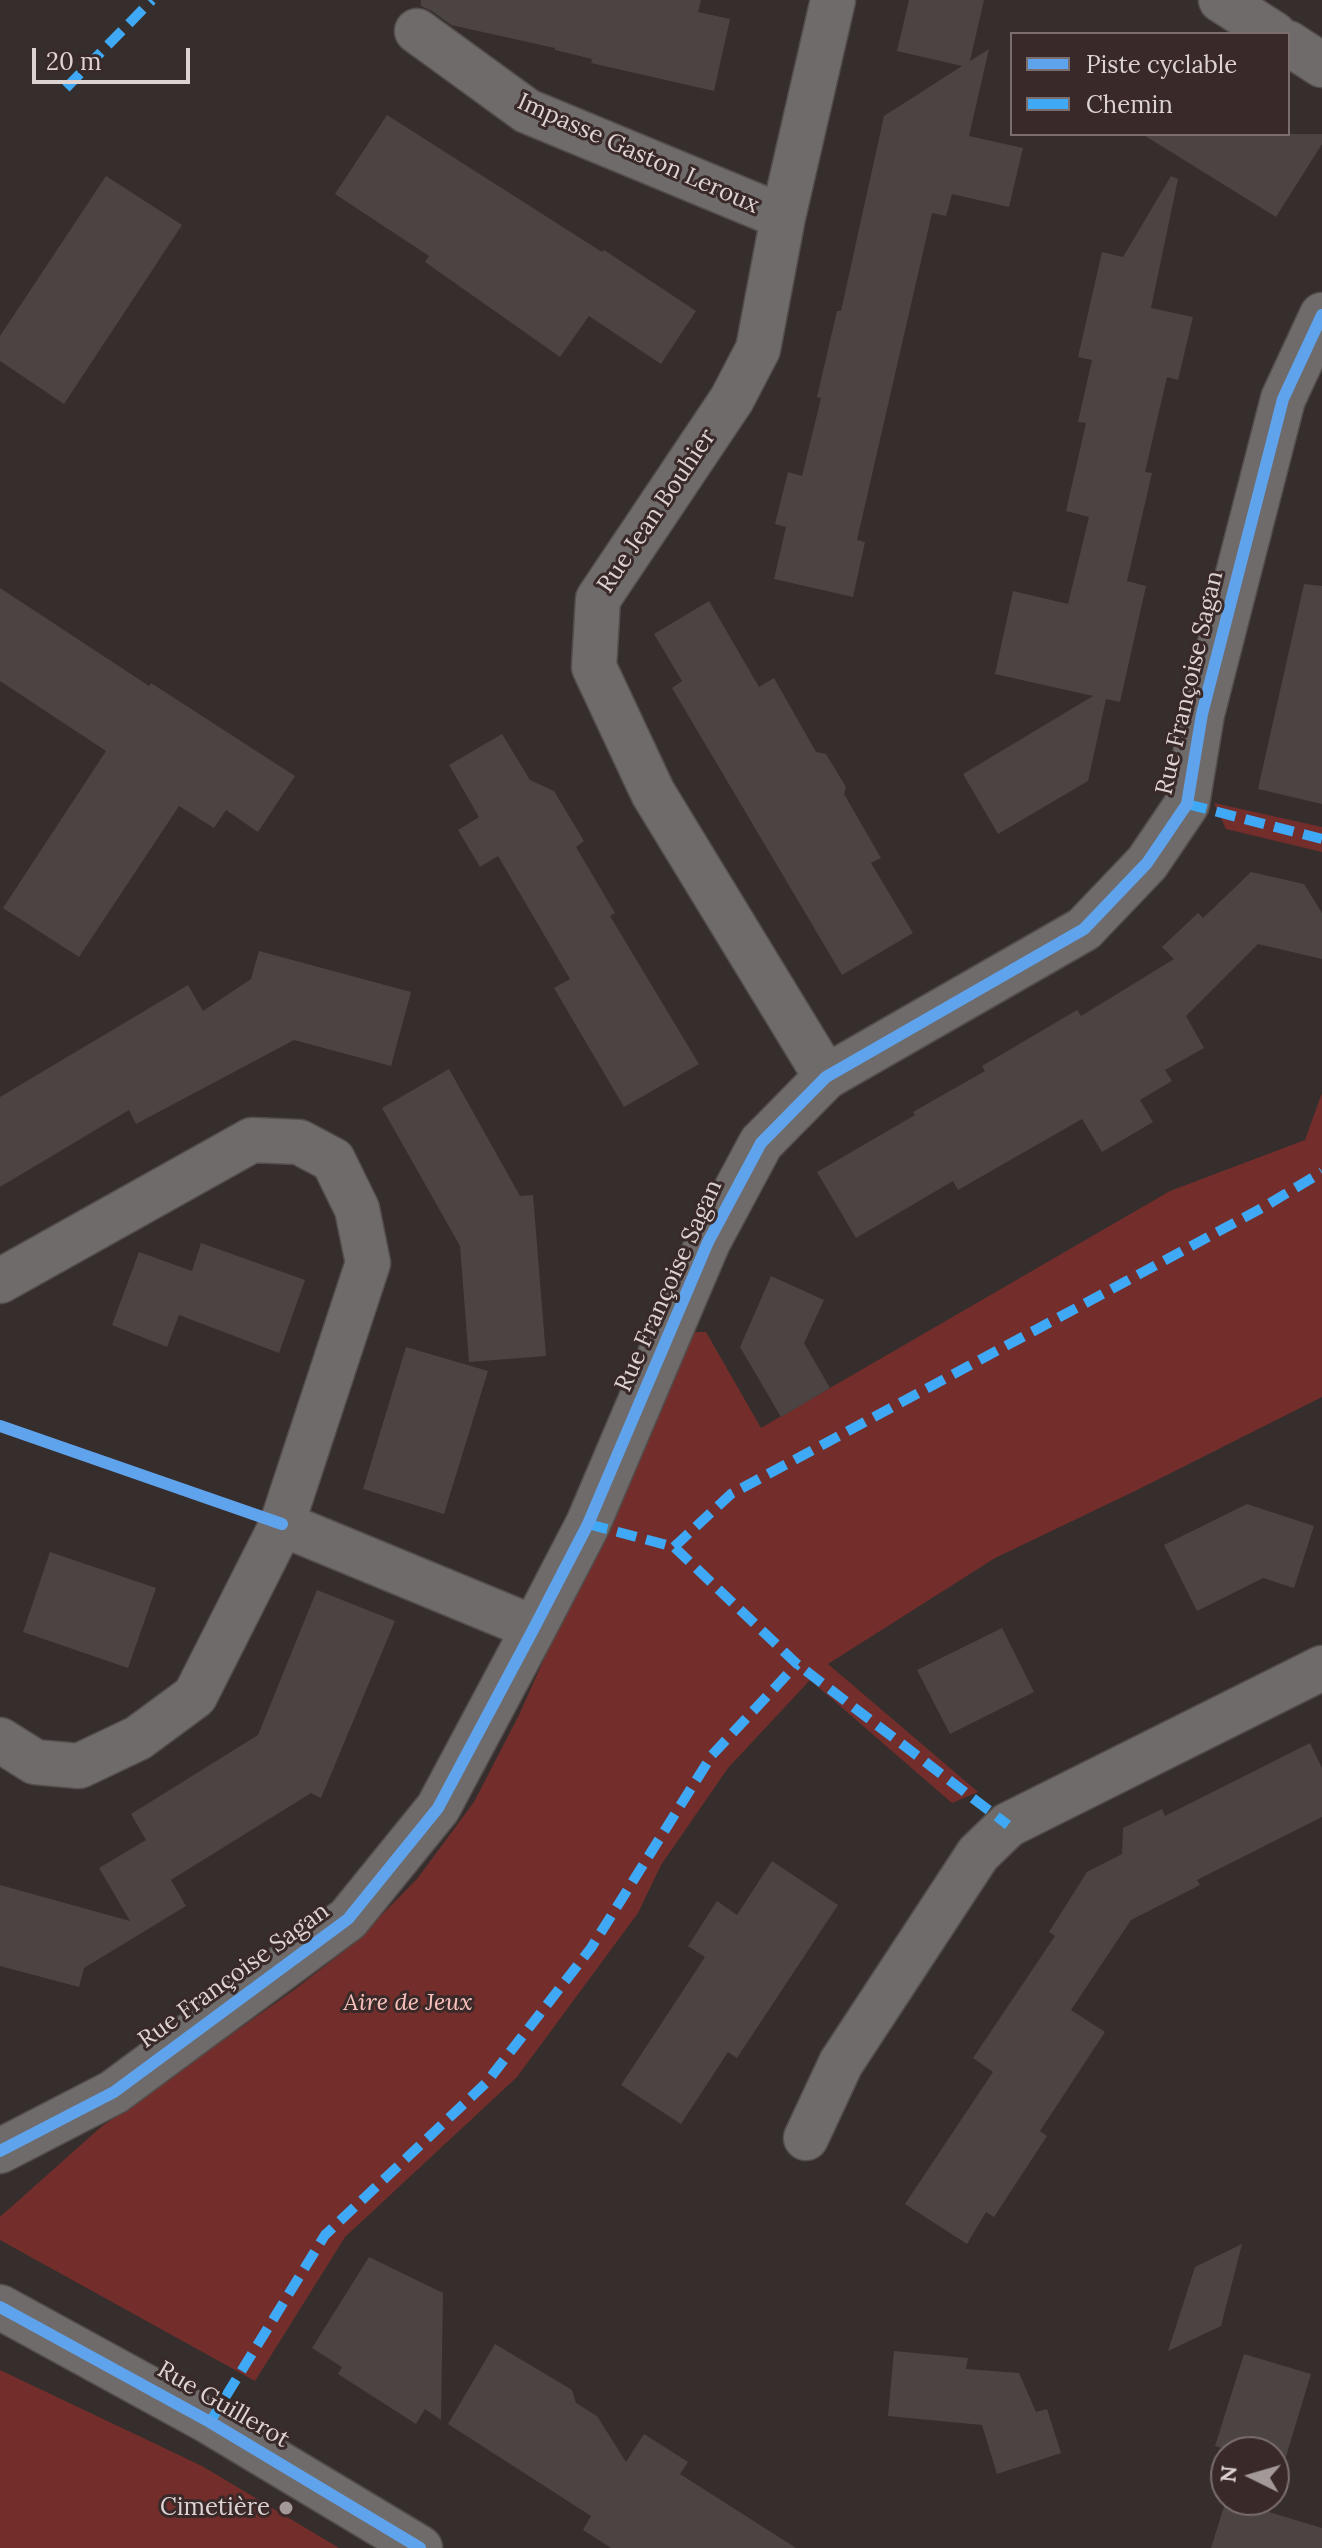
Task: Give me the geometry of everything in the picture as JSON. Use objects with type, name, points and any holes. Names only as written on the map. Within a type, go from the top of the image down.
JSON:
[{"type":"street","name":"Rue Jean Bouhier","points":[[826,1077],[653,793],[594,667],[598,599],[732,399],[758,349],[783,217],[833,0]]},
{"type":"street","points":[[1221,0],[1271,32]]},
{"type":"street","name":"Impasse Gaston Leroux","points":[[417,31],[527,111],[783,217]]},
{"type":"street","points":[[1290,44],[1322,65]]},
{"type":"street","name":"Rue Françoise Sagan","points":[[0,2151],[114,2092],[348,1919],[438,1808],[534,1628],[588,1524],[708,1242],[761,1143],[826,1077],[1084,929],[1147,863],[1187,804],[1202,714],[1283,399],[1322,315]]},
{"type":"street","points":[[0,1281],[252,1140],[299,1142],[333,1160],[357,1209],[368,1263],[282,1524],[195,1696],[138,1738],[79,1766],[35,1762],[0,1740]]},
{"type":"street","points":[[282,1524],[534,1628]]},
{"type":"street","points":[[806,2138],[841,2063],[978,1854],[1008,1825],[1322,1668]]},
{"type":"street","name":"Rue Guillerot","points":[[0,2307],[210,2422],[420,2548]]},
{"type":"green space","points":[[1214,803],[1322,827],[1322,852],[1226,829]]},
{"type":"green space","name":"Aire de Jeux","points":[[1322,1093],[1322,1397],[995,1558],[828,1664],[978,1792],[952,1803],[810,1680],[728,1768],[661,1865],[638,1913],[517,2077],[345,2237],[255,2381],[0,2240],[0,2217],[101,2127],[352,1945],[417,1879],[474,1802],[519,1715],[690,1332],[706,1332],[761,1428],[1170,1191],[1305,1140]]},
{"type":"green space","points":[[0,2370],[202,2466],[339,2548],[0,2548]]},
{"type":"building","points":[[421,0],[701,0],[698,12],[730,19],[714,91],[591,63],[592,59],[555,48],[451,25],[421,6]]},
{"type":"building","points":[[909,0],[984,0],[970,61],[989,49],[969,136],[1023,148],[1009,207],[952,194],[946,216],[932,213],[857,540],[865,542],[853,597],[774,579],[786,527],[775,524],[788,472],[802,476],[821,398],[817,397],[837,311],[841,311],[884,116],[962,66],[897,51]]},
{"type":"building","points":[[387,115],[696,311],[661,364],[589,316],[560,357],[425,262],[429,256],[335,194]]},
{"type":"building","points":[[1322,134],[1322,144],[1276,217],[1145,136]]},
{"type":"building","points":[[106,176],[182,225],[64,404],[0,361],[0,336]]},
{"type":"building","points":[[1171,176],[1178,179],[1151,308],[1193,317],[1178,380],[1167,377],[1145,472],[1152,473],[1127,581],[1146,586],[1120,702],[1106,699],[1088,781],[998,834],[963,774],[1093,696],[995,674],[1013,591],[1068,604],[1089,517],[1066,511],[1086,423],[1078,422],[1092,360],[1078,357],[1102,252],[1123,257]]},
{"type":"building","points":[[1304,584],[1322,586],[1322,804],[1258,789]]},
{"type":"building","points":[[0,588],[149,686],[151,683],[295,776],[258,832],[226,810],[214,828],[179,806],[79,957],[3,908],[106,751],[0,681]]},
{"type":"building","points":[[709,601],[759,687],[774,678],[816,752],[826,754],[846,787],[844,794],[881,858],[871,863],[913,933],[842,975],[672,688],[682,681],[654,634]]},
{"type":"building","points":[[502,734],[530,780],[554,791],[584,841],[576,847],[615,913],[610,916],[699,1064],[624,1107],[554,988],[570,979],[498,856],[480,867],[458,830],[479,817],[449,765]]},
{"type":"building","points":[[1251,872],[1304,884],[1322,913],[1322,959],[1258,944],[1186,1016],[1204,1048],[1165,1070],[1172,1081],[1140,1100],[1153,1122],[1102,1152],[1082,1119],[958,1190],[953,1181],[856,1238],[817,1172],[985,1071],[982,1066],[1077,1010],[1081,1016],[1174,959],[1162,947],[1198,913],[1203,918]]},
{"type":"building","points":[[259,951],[411,992],[391,1066],[294,1040],[136,1124],[129,1110],[0,1187],[0,1097],[188,985],[203,1011],[251,979]]},
{"type":"building","points":[[449,1069],[520,1196],[533,1195],[546,1356],[469,1362],[460,1246],[382,1108]]},
{"type":"building","points":[[201,1243],[305,1280],[279,1353],[179,1315],[167,1347],[112,1325],[139,1252],[192,1271]]},
{"type":"building","points":[[771,1276],[824,1300],[804,1343],[830,1388],[781,1417],[740,1347]]},
{"type":"building","points":[[406,1347],[488,1371],[444,1514],[363,1489]]},
{"type":"building","points":[[1247,1504],[1314,1526],[1294,1588],[1263,1578],[1197,1611],[1164,1545]]},
{"type":"building","points":[[50,1552],[156,1588],[128,1668],[23,1632]]},
{"type":"building","points":[[317,1590],[395,1621],[321,1798],[311,1793],[171,1880],[186,1906],[84,1968],[79,1987],[0,1966],[0,1885],[130,1921],[99,1868],[146,1840],[131,1814],[258,1735]]},
{"type":"building","points":[[1002,1628],[1034,1692],[950,1734],[917,1670]]},
{"type":"building","points":[[1310,1743],[1322,1768],[1322,1817],[1197,1880],[1200,1885],[1131,1920],[1071,2010],[1105,2032],[1040,2131],[1047,2136],[994,2217],[986,2212],[967,2244],[905,2204],[993,2072],[973,2058],[1055,1936],[1049,1932],[1087,1872],[1122,1854],[1123,1828],[1162,1809],[1165,1816]]},
{"type":"building","points":[[772,1861],[838,1905],[737,2058],[728,2052],[681,2124],[621,2085],[705,1957],[688,1946],[717,1901],[737,1915]]},
{"type":"building","points":[[1242,2244],[1221,2326],[1168,2351],[1195,2267]]},
{"type":"building","points":[[369,2257],[443,2293],[441,2420],[425,2409],[416,2424],[338,2374],[342,2367],[312,2348]]},
{"type":"building","points":[[495,2344],[572,2390],[576,2403],[597,2416],[626,2462],[644,2434],[688,2462],[680,2474],[796,2548],[611,2548],[583,2530],[591,2516],[448,2424]]},
{"type":"building","points":[[894,2351],[968,2358],[966,2369],[1019,2373],[1036,2412],[1047,2409],[1061,2453],[997,2474],[982,2425],[888,2416]]},
{"type":"building","points":[[1244,2354],[1311,2374],[1290,2443],[1290,2436],[1218,2436]]},
{"type":"building","points":[[1221,2516],[1282,2516],[1322,2528],[1322,2548],[1211,2548]]},
{"type":"marked path","points":[[66,88],[152,0]]},
{"type":"marked path","points":[[1187,804],[1322,839]]},
{"type":"marked path","points":[[674,1547],[731,1494],[1262,1208],[1322,1172]]},
{"type":"marked path","points":[[588,1524],[674,1547],[797,1664],[1008,1825]]},
{"type":"marked path","points":[[210,2422],[325,2235],[486,2083],[591,1948],[712,1755],[797,1664]]},
{"type":"cycle path","points":[[0,2151],[114,2092],[348,1919],[438,1808],[534,1628],[588,1524],[708,1242],[761,1143],[826,1077],[1084,929],[1147,863],[1187,804],[1202,714],[1283,399],[1322,315]]},
{"type":"cycle path","points":[[0,1426],[282,1524]]},
{"type":"cycle path","points":[[0,2307],[210,2422],[420,2548]]},
{"type":"place","name":"Cimetière","points":[[286,2508]]}]
